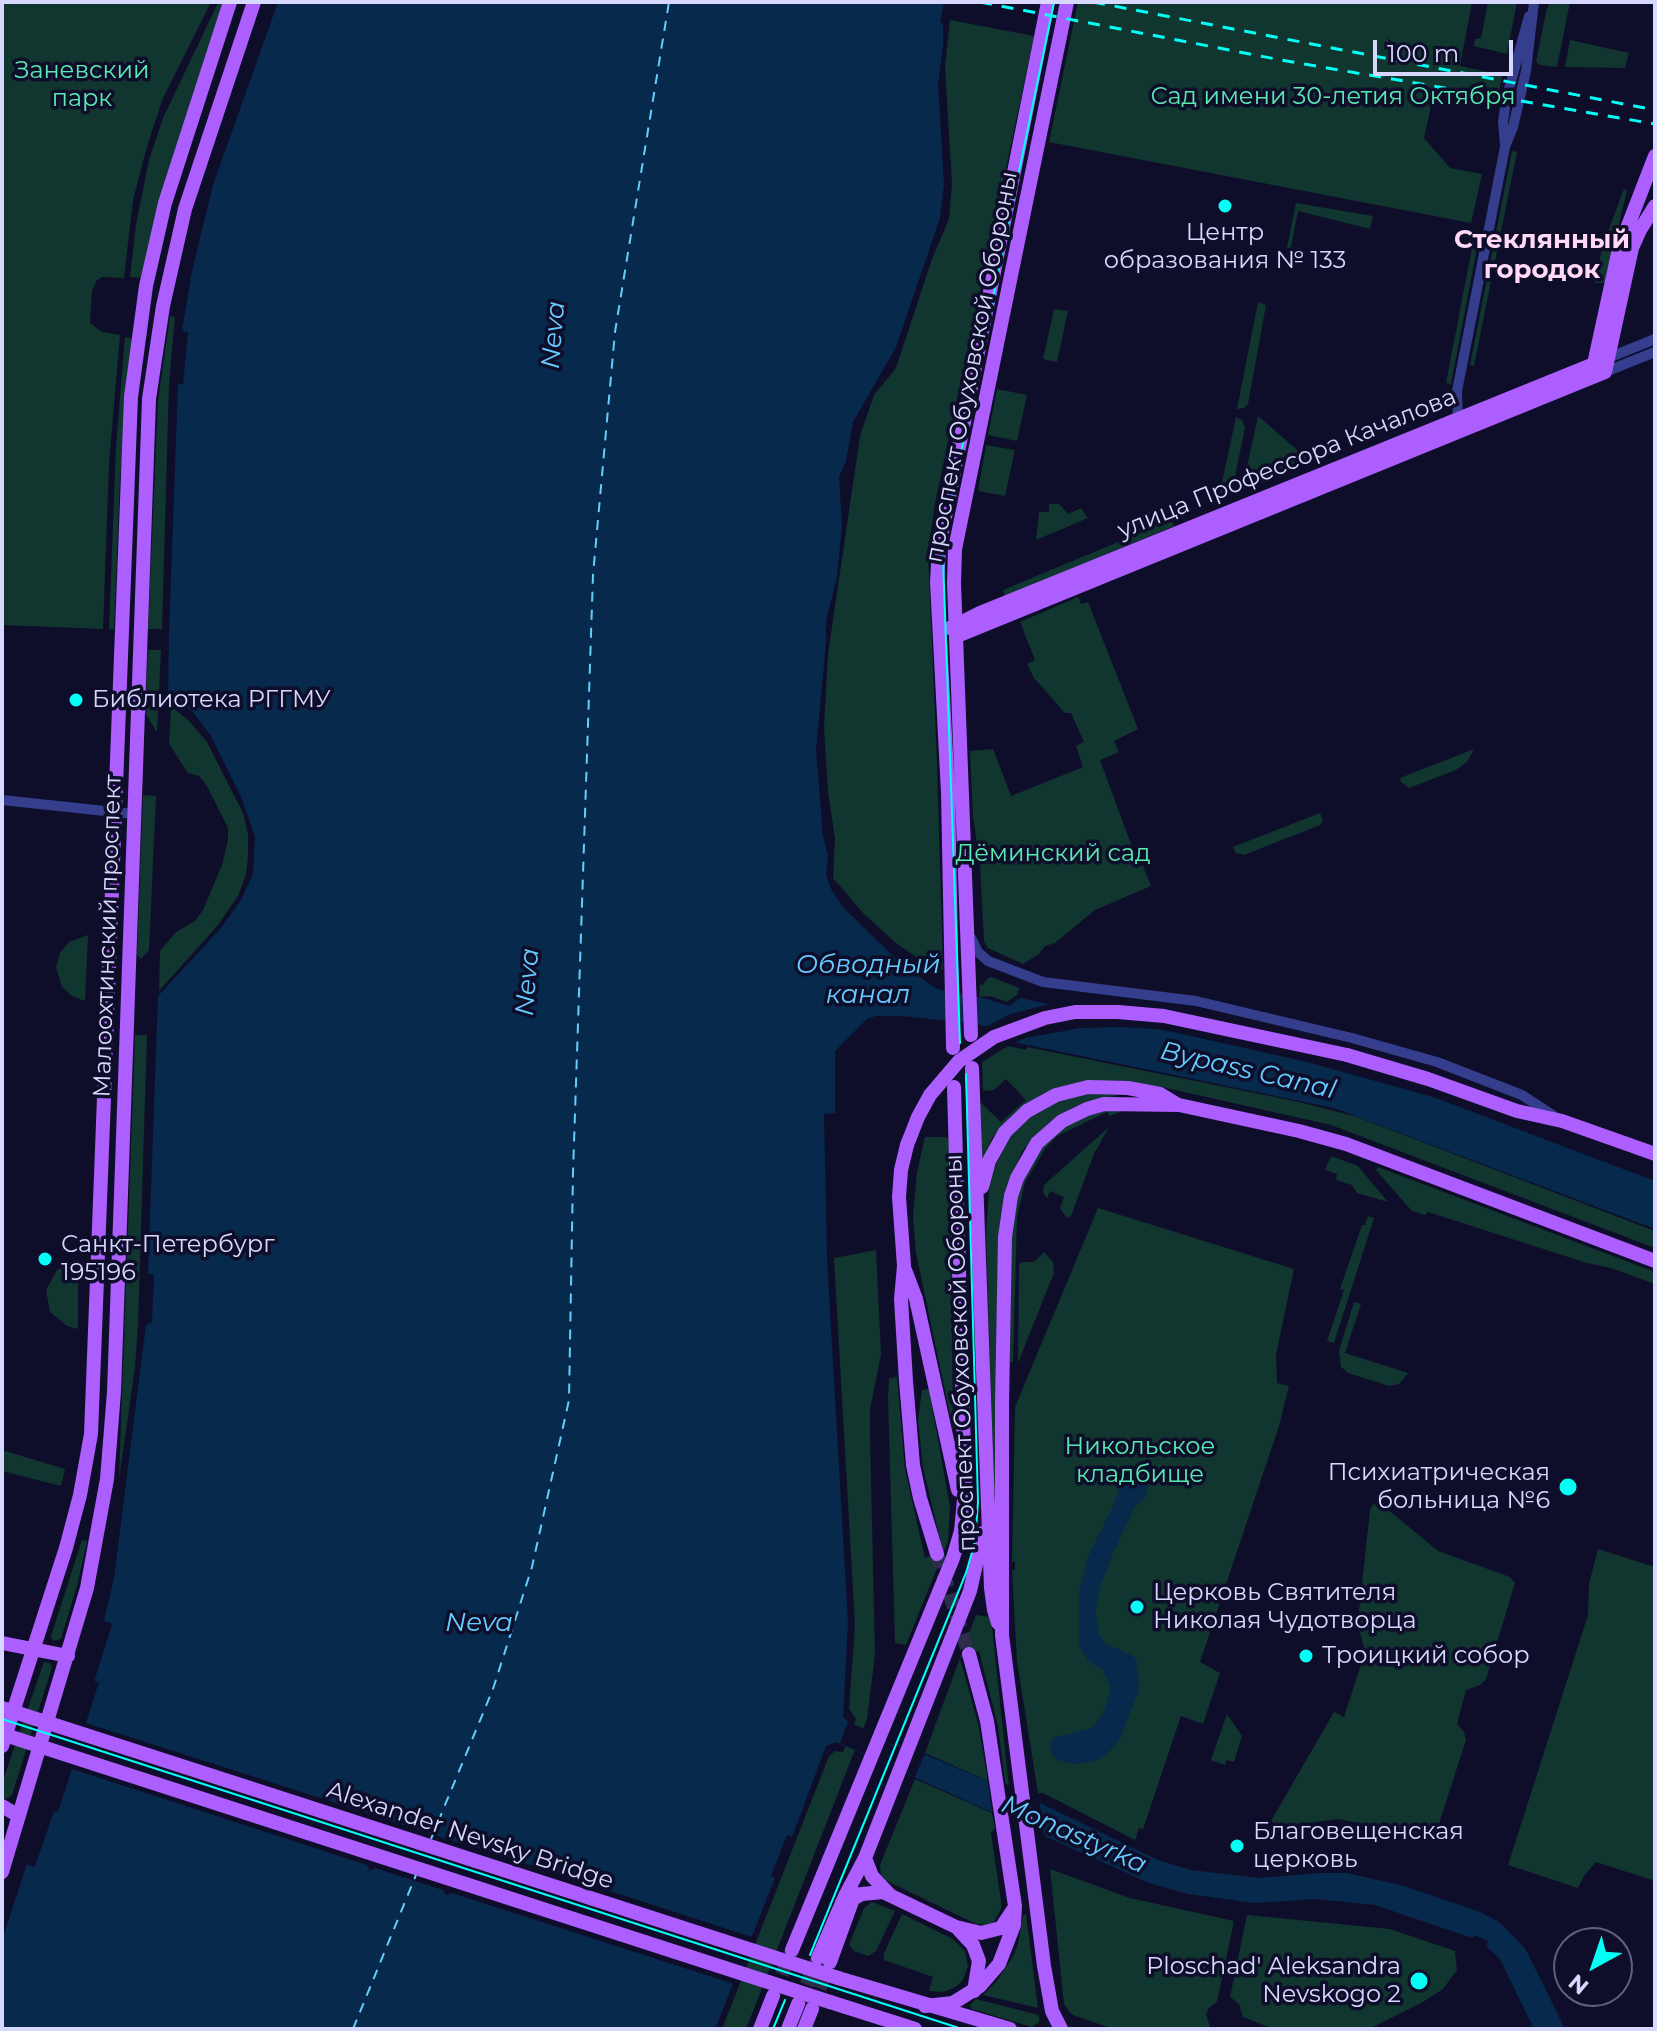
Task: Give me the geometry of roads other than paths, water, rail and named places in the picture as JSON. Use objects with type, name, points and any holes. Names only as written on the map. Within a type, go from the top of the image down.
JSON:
[{"type":"main road","name":"Малоохтинский проспект","points":[[2,1746],[75,1518],[93,1410],[131,397],[146,286],[165,203],[230,2]]},
{"type":"main road","name":"Малоохтинский проспект","points":[[2,1872],[87,1588],[112,1432],[149,399],[161,322],[185,209],[254,2]]},
{"type":"main road","name":"проспект Обуховской Обороны","points":[[953,1048],[938,563],[944,508],[1048,2]]},
{"type":"main road","name":"проспект Обуховской Обороны","points":[[970,1033],[954,564],[962,510],[1067,2]]},
{"type":"main road","points":[[1603,365],[1619,249],[1655,156]]},
{"type":"main road","points":[[1603,365],[1632,248],[1655,206]]},
{"type":"main road","name":"улица Профессора Качалова","points":[[940,636],[1603,365]]},
{"type":"main road","points":[[963,1518],[916,1299],[904,1266],[899,1197],[901,1170],[918,1117],[930,1095],[959,1061],[975,1048],[1019,1026],[1075,1012],[1118,1012],[1204,1023],[1347,1055],[1428,1079],[1517,1111],[1562,1121],[1655,1154]]},
{"type":"main road","name":"проспект Обуховской Обороны","points":[[972,1068],[988,1505],[994,1610],[1002,1635]]},
{"type":"main road","name":"проспект Обуховской Обороны","points":[[792,1950],[957,1545],[963,1518],[954,1087]]},
{"type":"main road","points":[[977,1203],[989,1161],[1005,1132],[1027,1111],[1071,1090],[1109,1087],[1160,1094],[1179,1105],[1346,1144],[1655,1261]]},
{"type":"main road","name":"проспект Обуховской Обороны","points":[[1061,2029],[1052,2011],[1047,1981],[1002,1635],[1006,1227],[1011,1196],[1026,1159],[1050,1130],[1074,1114],[1104,1104],[1179,1105]]},
{"type":"main road","name":"проспект Обуховской Обороны","points":[[904,1266],[901,1299],[913,1465],[937,1554]]},
{"type":"main road","points":[[865,1858],[845,1896],[824,1960],[853,1899],[865,1858],[974,1581],[988,1505]]},
{"type":"main road","points":[[2,1643],[35,1646],[68,1656]]},
{"type":"main road","points":[[925,2006],[953,2003],[974,1991],[990,1976],[1005,1953],[1014,1925],[1015,1906],[996,1775],[987,1721],[969,1654]]},
{"type":"main road","name":"Alexander Nevsky Bridge","points":[[2,1708],[925,2006],[1010,2029]]},
{"type":"main road","name":"Alexander Nevsky Bridge","points":[[2,1734],[915,2029]]},
{"type":"main road","points":[[2,1809],[19,1816]]},
{"type":"main road","points":[[865,1858],[872,1876],[890,1896]]},
{"type":"main road","points":[[853,1899],[872,1891],[890,1896],[956,1927],[981,1933],[994,1932],[1004,1925],[1015,1906]]},
{"type":"main road","points":[[956,1927],[970,1940],[977,1955],[979,1969],[974,1991]]},
{"type":"main road","points":[[760,2029],[773,1996]]},
{"type":"main road","points":[[788,2029],[805,2006],[804,2029]]},
{"type":"street","points":[[1458,424],[1457,391],[1505,147],[1526,71],[1533,6]]},
{"type":"street","name":"улица Профессора Качалова","points":[[1603,365],[1655,339]]},
{"type":"street","name":"улица Профессора Качалова","points":[[1603,365],[1655,352]]},
{"type":"street","points":[[2,800],[133,814]]},
{"type":"street","points":[[968,930],[984,959],[1043,982],[1196,1001],[1352,1038],[1437,1062],[1522,1095],[1562,1121]]},
{"type":"water","name":"Neva","points":[[278,2],[944,2],[940,22],[943,24],[943,46],[938,85],[944,183],[940,218],[896,347],[853,422],[846,461],[839,477],[842,525],[837,577],[826,621],[816,750],[823,836],[828,855],[826,875],[832,891],[843,907],[898,961],[937,989],[1009,1006],[1021,998],[1307,1062],[1433,1097],[1655,1181],[1655,1229],[1334,1108],[1004,1040],[978,1024],[901,1016],[867,1019],[835,1051],[835,1113],[824,1114],[827,1259],[848,1623],[843,1716],[848,1722],[1040,1803],[1158,1860],[1191,1870],[1259,1878],[1347,1873],[1404,1886],[1480,1912],[1499,1922],[1525,1948],[1565,2029],[1534,2029],[1500,1959],[1486,1946],[1488,1941],[1474,1935],[1472,1938],[1375,1905],[1316,1899],[1255,1903],[1188,1894],[1149,1883],[836,1742],[826,1746],[792,1837],[787,1835],[771,1876],[775,1878],[715,2029],[2,2029],[2,1940],[27,1864],[35,1866],[54,1811],[58,1811],[98,1683],[94,1681],[112,1624],[104,1621],[114,1578],[146,1325],[152,1322],[154,1275],[148,1273],[158,996],[221,928],[241,900],[253,874],[255,836],[241,797],[211,736],[193,712],[168,698],[178,384],[183,384],[188,332],[182,331],[192,271],[213,185]]},
{"type":"water","points":[[1133,1469],[1150,1476],[1148,1487],[1144,1499],[1135,1506],[1114,1551],[1100,1587],[1095,1612],[1099,1634],[1105,1644],[1132,1655],[1137,1661],[1139,1689],[1120,1739],[1109,1752],[1100,1759],[1069,1763],[1057,1760],[1051,1753],[1053,1738],[1092,1728],[1103,1714],[1111,1688],[1102,1669],[1089,1662],[1079,1645],[1079,1592],[1087,1559],[1127,1470],[1132,1472]]},
{"type":"tunnel","points":[[937,1554],[969,1654]]},
{"type":"tunnel","points":[[774,1994],[792,1950]]},
{"type":"tunnel","points":[[798,2004],[817,1961]]},
{"type":"tunnel","points":[[812,2008],[829,1964]]},
{"type":"tram line","points":[[960,1043],[943,557],[950,506],[1054,2]]},
{"type":"tram line","points":[[810,1955],[966,1573],[975,1542],[978,1502],[966,1074]]},
{"type":"tram line","points":[[2,1719],[962,2029]]},
{"type":"tram line","points":[[773,2029],[785,2000]]},
{"type":"railway","points":[[980,2],[1281,60],[1655,124]]},
{"type":"railway","points":[[1093,2],[1655,110]]},
{"type":"place","name":"Центр образования № 133","points":[[1225,206]]},
{"type":"place","name":"Библиотека РГГМУ","points":[[76,700]]},
{"type":"place","name":"Санкт-Петербург 195196","points":[[45,1259]]},
{"type":"place","name":"Психиатрическая больница №6","points":[[1568,1487]]},
{"type":"place","name":"Церковь Святителя Николая Чудотворца","points":[[1137,1607]]},
{"type":"place","name":"Троицкий собор","points":[[1306,1656]]},
{"type":"place","name":"Благовещенская церковь","points":[[1237,1846]]},
{"type":"place","name":"Ploschad' Aleksandra Nevskogo 2","points":[[1419,1981]]},
{"type":"district","name":"Стеклянный городок","points":[[1542,255]]},
{"type":"park label","name":"Заневский парк","points":[[82,85]]},
{"type":"park label","name":"Сад имени 30-летия Октября","points":[[1333,97]]},
{"type":"park label","name":"Дёминский сад","points":[[1053,854]]},
{"type":"park label","name":"Никольское кладбище","points":[[1140,1461]]},
{"type":"water label","name":"Обводный канал","points":[[868,980]]},
{"type":"water label","name":"Bypass Canal","points":[[1248,1071]]},
{"type":"water label","name":"Monastyrka","points":[[1074,1835]]}]
